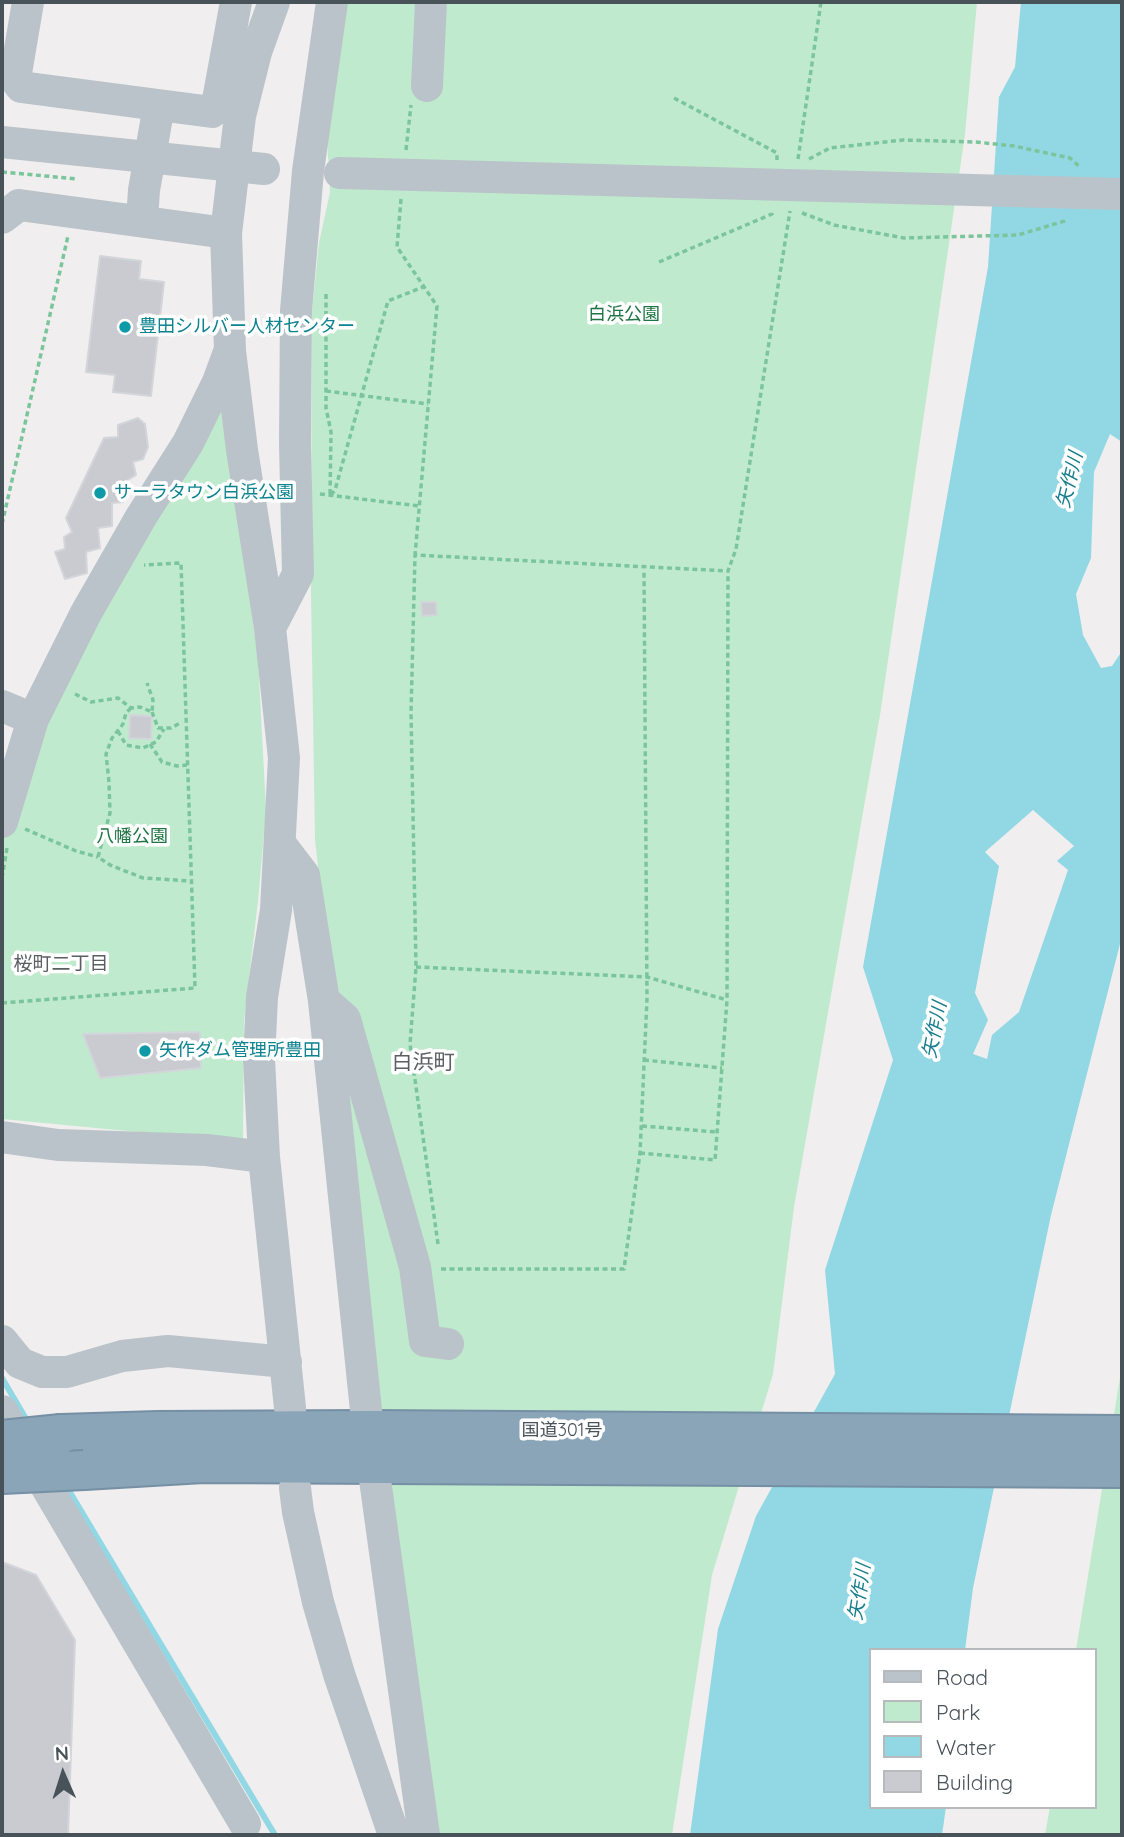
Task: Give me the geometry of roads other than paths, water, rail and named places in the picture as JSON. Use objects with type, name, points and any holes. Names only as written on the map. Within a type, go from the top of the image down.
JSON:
[{"type":"highway","name":"国道301号","points":[[2,1440],[61,1434],[159,1431],[386,1447],[1122,1468]]},
{"type":"highway","name":"国道301号","points":[[2,1474],[203,1463],[386,1447],[1122,1435]]},
{"type":"street","points":[[28,2],[15,79],[20,87],[212,113],[218,100],[236,2]]},
{"type":"street","points":[[274,2],[256,52],[240,116],[226,233],[230,351],[242,450],[270,628],[284,758],[276,910],[262,997],[259,1059],[264,1157],[290,1408]]},
{"type":"street","points":[[270,628],[298,574],[296,311],[308,171],[332,2]]},
{"type":"street","points":[[419,92],[431,2]]},
{"type":"street","points":[[142,220],[159,106]]},
{"type":"street","points":[[2,142],[264,169],[340,173],[1122,194]]},
{"type":"street","points":[[2,218],[19,205],[226,233]]},
{"type":"street","points":[[5,821],[33,719],[86,613],[141,517],[188,443],[230,351]]},
{"type":"street","points":[[2,706],[33,719]]},
{"type":"street","points":[[281,845],[304,875],[324,1001],[386,1447],[425,1835]]},
{"type":"street","points":[[324,1001],[345,1019],[415,1267],[425,1341],[448,1344]]},
{"type":"street","points":[[2,1138],[58,1145],[207,1150],[264,1157]]},
{"type":"street","points":[[2,1341],[20,1363],[41,1372],[67,1372],[122,1356],[168,1351],[286,1362]]},
{"type":"street","points":[[2,1410],[246,1824]]},
{"type":"street","points":[[295,1488],[318,1602],[339,1674],[394,1835]]},
{"type":"water","name":"矢作川","points":[[1021,2],[1122,2],[1122,442],[1110,434],[1094,472],[1091,558],[1076,594],[1083,635],[1101,668],[1112,666],[1122,651],[1122,936],[1051,1215],[973,1588],[965,1648],[869,1648],[869,1809],[946,1809],[942,1835],[690,1835],[718,1629],[756,1516],[835,1374],[825,1270],[893,1060],[863,967],[988,267],[999,97],[1015,67]],"holes":[[[1033,810],[1074,846],[1057,861],[1068,870],[1019,1012],[992,1035],[987,1059],[973,1054],[988,1020],[975,993],[999,866],[985,852]]]},
{"type":"waterway","points":[[2,1378],[29,1424]]},
{"type":"waterway","points":[[65,1484],[275,1835]]},
{"type":"place","name":"豊田シルバー人材センター","points":[[125,327]]},
{"type":"place","name":"サーラタウン白浜公園","points":[[100,493]]},
{"type":"place","name":"矢作ダム管理所豊田","points":[[145,1051]]},
{"type":"district","name":"桜町二丁目","points":[[61,964]]},
{"type":"district","name":"白浜町","points":[[423,1063]]},
{"type":"park label","name":"白浜公園","points":[[624,315]]},
{"type":"park label","name":"八幡公園","points":[[132,837]]}]
